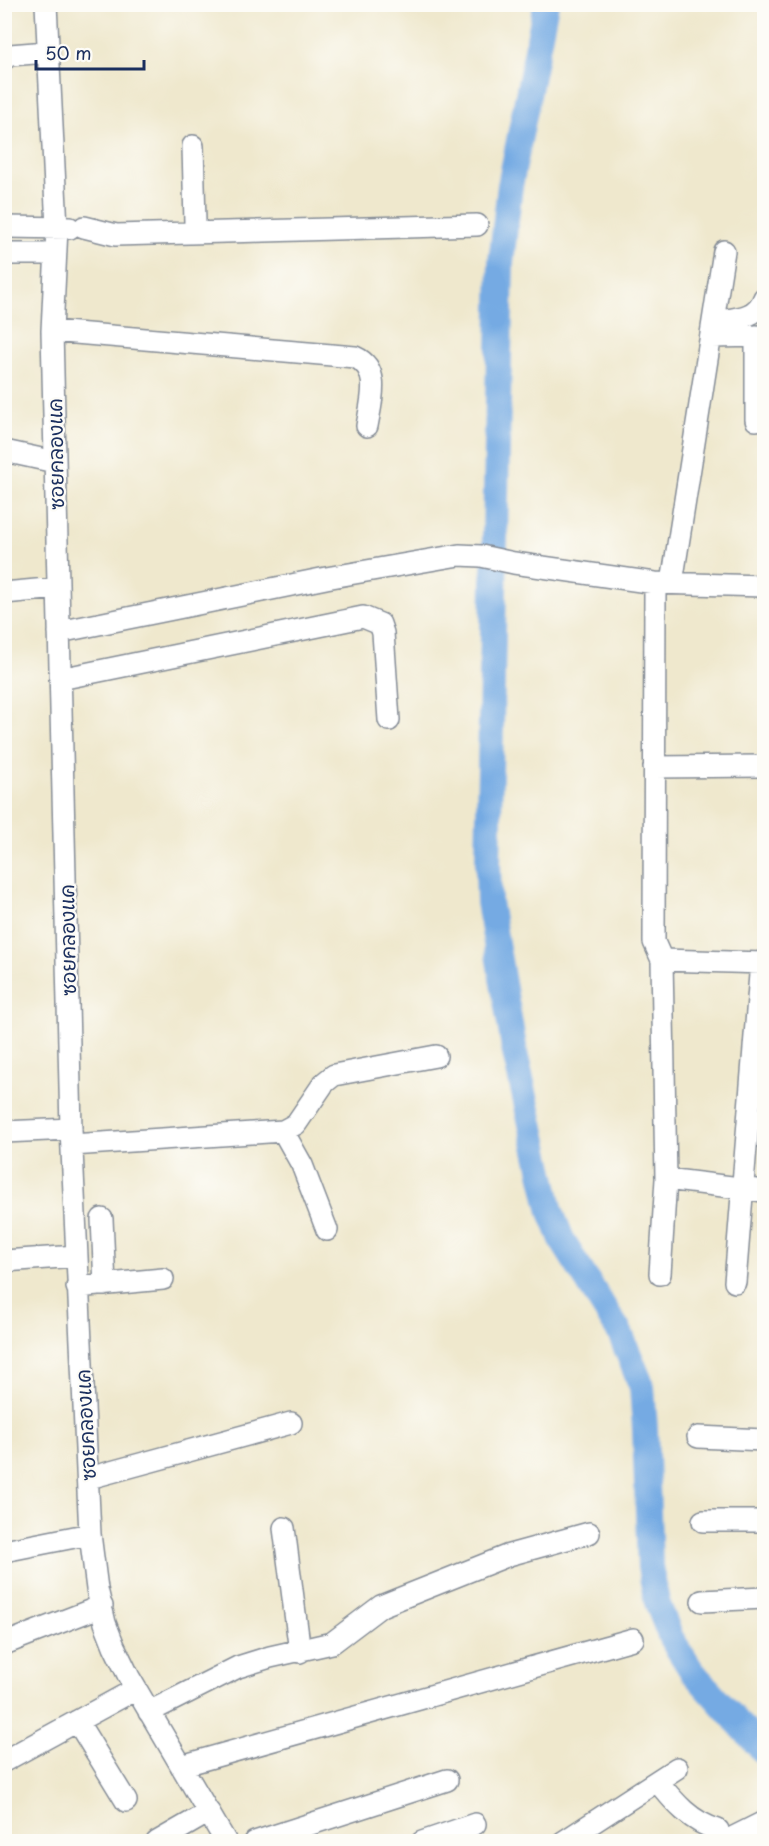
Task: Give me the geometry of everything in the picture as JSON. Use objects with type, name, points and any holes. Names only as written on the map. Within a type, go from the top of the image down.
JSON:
[{"type":"street","name":"ซอยคลองแค","points":[[46,4],[57,228],[52,331],[72,1137],[90,1534],[105,1623],[114,1647],[149,1712],[226,1842]]},
{"type":"street","points":[[4,59],[10,55],[47,52]]},
{"type":"street","points":[[193,146],[195,223]]},
{"type":"street","points":[[4,227],[57,228],[255,222]]},
{"type":"street","points":[[84,227],[116,235],[477,225]]},
{"type":"street","points":[[660,1274],[666,1179],[656,943],[654,767],[663,583],[712,329],[724,252]]},
{"type":"street","points":[[4,254],[55,254]]},
{"type":"street","points":[[712,329],[752,315],[760,308],[765,298]]},
{"type":"street","points":[[712,329],[760,336],[756,420]]},
{"type":"street","points":[[52,331],[356,357],[366,362],[372,373],[367,426]]},
{"type":"street","points":[[9,452],[55,462]]},
{"type":"street","points":[[59,632],[326,578],[446,557],[480,556],[514,563],[663,583],[765,586]]},
{"type":"street","points":[[4,593],[58,588]]},
{"type":"street","points":[[60,680],[363,617],[380,624],[383,633],[389,720]]},
{"type":"street","points":[[654,767],[765,766]]},
{"type":"street","points":[[656,943],[763,962],[735,1282]]},
{"type":"street","points":[[4,1132],[72,1137],[283,1131],[296,1124],[324,1083],[334,1075],[436,1056]]},
{"type":"street","points":[[283,1131],[302,1165],[327,1230]]},
{"type":"street","points":[[666,1179],[765,1191]]},
{"type":"street","points":[[102,1219],[105,1285]]},
{"type":"street","points":[[4,1261],[77,1256]]},
{"type":"street","points":[[77,1287],[163,1279]]},
{"type":"street","points":[[89,1478],[291,1423]]},
{"type":"street","points":[[698,1437],[765,1440]]},
{"type":"street","points":[[704,1521],[765,1521]]},
{"type":"street","points":[[284,1528],[300,1652]]},
{"type":"street","points":[[149,1712],[238,1667],[332,1643],[381,1606],[509,1555],[589,1533]]},
{"type":"street","points":[[4,1551],[90,1534]]},
{"type":"street","points":[[702,1601],[765,1598]]},
{"type":"street","points":[[4,1644],[102,1606]]},
{"type":"street","points":[[181,1766],[633,1639]]},
{"type":"street","points":[[4,1761],[136,1689]]},
{"type":"street","points":[[78,1721],[126,1801]]},
{"type":"street","points":[[563,1842],[677,1768]]},
{"type":"street","points":[[255,1842],[447,1780]]},
{"type":"street","points":[[657,1781],[691,1818],[721,1836],[765,1822]]},
{"type":"street","points":[[157,1842],[209,1812]]},
{"type":"street","points":[[422,1842],[475,1824]]},
{"type":"waterway","points":[[546,4],[510,186],[501,262],[489,902],[515,1053],[551,1212],[563,1242],[620,1333],[642,1387],[650,1567],[657,1602],[671,1638],[692,1671],[764,1752]]}]
